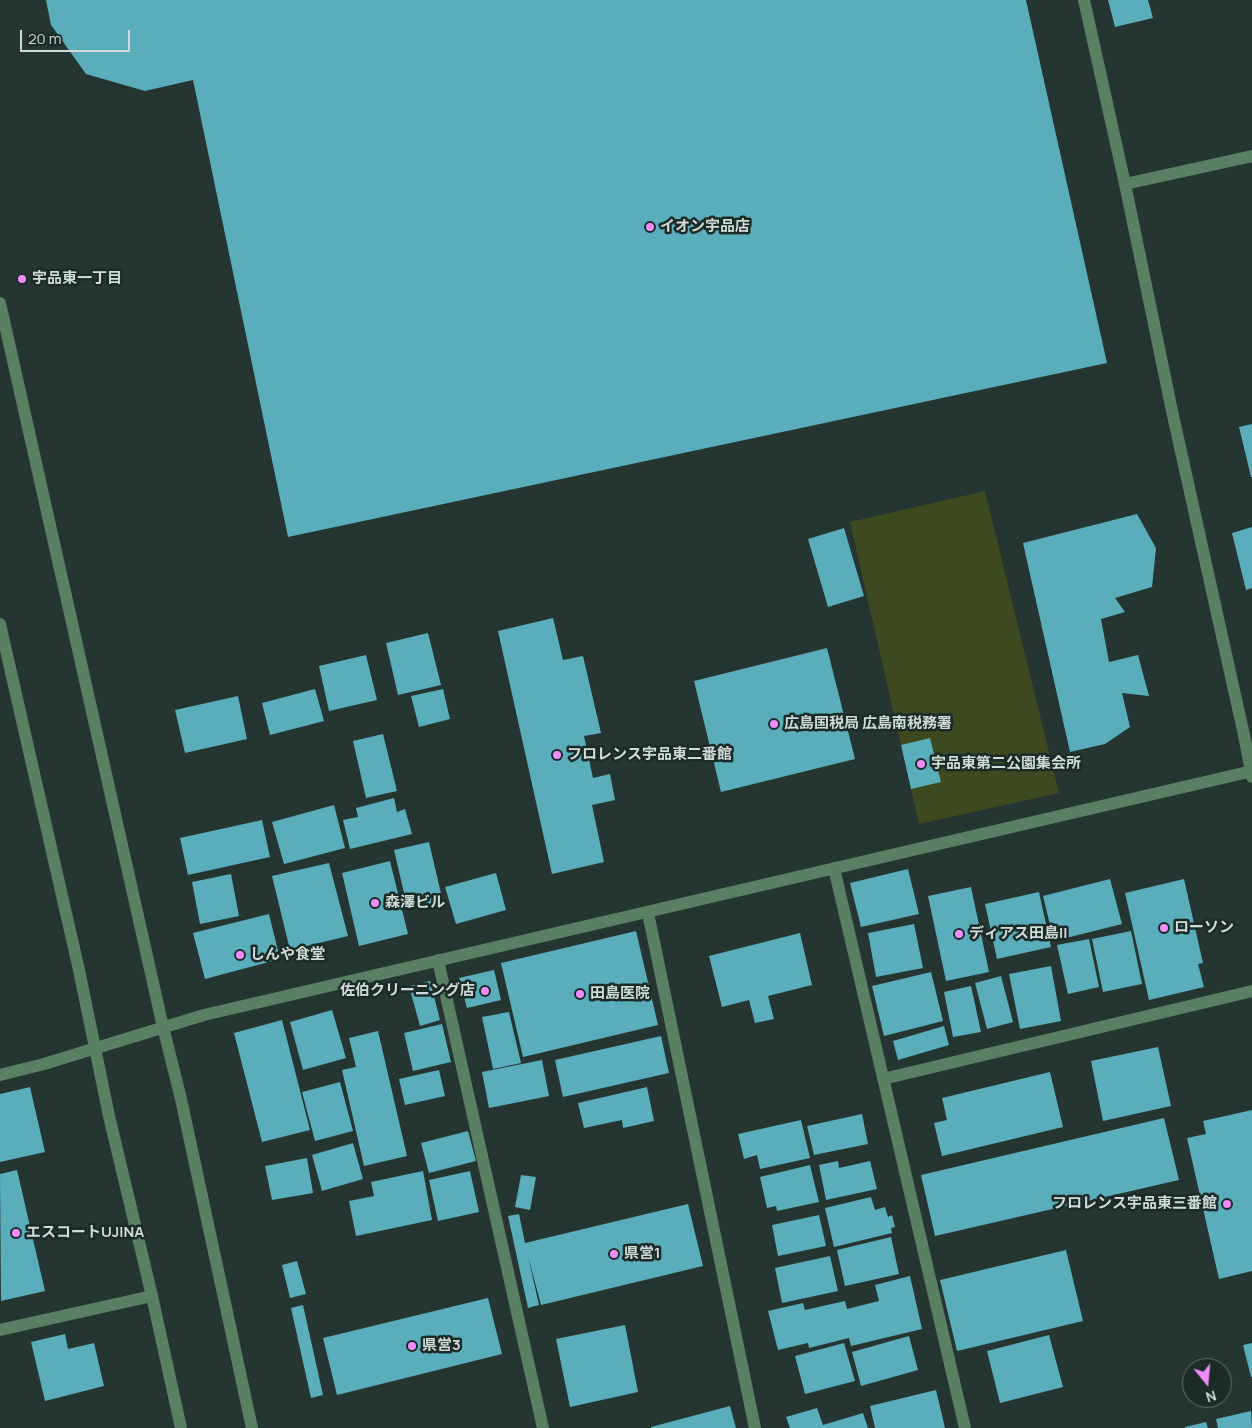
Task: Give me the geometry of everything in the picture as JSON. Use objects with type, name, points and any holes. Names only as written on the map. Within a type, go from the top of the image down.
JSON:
[{"type":"street","points":[[0,1075],[44,1064],[204,1015],[1252,773],[1084,0]]},
{"type":"street","points":[[1125,184],[1252,156]]},
{"type":"street","points":[[0,303],[163,1027],[181,1099],[252,1428]]},
{"type":"street","points":[[0,624],[109,1116],[181,1428]]},
{"type":"street","points":[[834,868],[965,1428]]},
{"type":"street","points":[[648,913],[755,1428]]},
{"type":"street","points":[[438,960],[544,1428]]},
{"type":"street","points":[[883,1079],[1252,991]]},
{"type":"street","points":[[0,1330],[152,1296]]},
{"type":"green space","points":[[985,491],[1059,793],[919,824],[850,522]]},
{"type":"building","name":"イオン宇品店","points":[[46,0],[1026,0],[1107,363],[288,537],[193,80],[145,91],[86,74],[51,25]]},
{"type":"building","points":[[1108,0],[1148,0],[1153,18],[1115,27]]},
{"type":"building","points":[[1252,424],[1252,477],[1251,477],[1239,427]]},
{"type":"building","points":[[1137,514],[1156,548],[1152,587],[1115,598],[1125,612],[1101,619],[1109,662],[1138,655],[1149,696],[1122,693],[1130,727],[1105,744],[1070,752],[1023,543]]},
{"type":"building","points":[[1252,527],[1252,588],[1246,590],[1232,533]]},
{"type":"building","points":[[844,528],[864,596],[828,607],[808,539]]},
{"type":"building","name":"フロレンス宇品東二番館","points":[[553,618],[563,660],[583,656],[601,733],[584,736],[593,778],[610,774],[615,800],[592,805],[604,862],[552,874],[498,631]]},
{"type":"building","points":[[428,633],[441,685],[398,695],[386,643]]},
{"type":"building","points":[[827,648],[855,759],[721,792],[694,681]]},
{"type":"building","points":[[366,655],[377,700],[329,711],[319,666]]},
{"type":"building","points":[[315,689],[324,721],[270,735],[262,703]]},
{"type":"building","points":[[443,689],[450,719],[419,727],[411,696]]},
{"type":"building","points":[[238,696],[247,739],[185,753],[175,710]]},
{"type":"building","points":[[383,734],[397,791],[366,798],[353,741]]},
{"type":"building","name":"宇品東第二公園集会所","points":[[930,738],[941,782],[911,789],[901,745]]},
{"type":"building","points":[[394,798],[397,812],[405,809],[412,834],[350,849],[343,820],[358,817],[356,808]]},
{"type":"building","points":[[334,805],[345,848],[284,864],[272,822]]},
{"type":"building","points":[[262,820],[270,857],[188,875],[180,838]]},
{"type":"building","points":[[429,842],[443,902],[408,910],[394,850]]},
{"type":"building","name":"森澤ビル","points":[[390,861],[408,934],[359,946],[342,873]]},
{"type":"building","points":[[329,863],[348,936],[290,950],[272,876]]},
{"type":"building","points":[[908,869],[919,914],[861,927],[850,883]]},
{"type":"building","points":[[496,873],[506,910],[456,924],[445,887]]},
{"type":"building","points":[[231,874],[239,916],[200,924],[192,882]]},
{"type":"building","points":[[1110,879],[1122,924],[1054,941],[1043,896]]},
{"type":"building","name":"ローソン","points":[[1184,879],[1203,963],[1198,964],[1204,987],[1149,1000],[1125,893]]},
{"type":"building","name":"ディアス田島II","points":[[971,887],[989,972],[946,981],[928,896]]},
{"type":"building","points":[[1039,892],[1051,947],[997,959],[985,904]]},
{"type":"building","points":[[269,914],[280,959],[205,979],[193,933]]},
{"type":"building","points":[[914,924],[923,968],[876,977],[868,933]]},
{"type":"building","name":"田島医院","points":[[636,931],[658,1025],[523,1057],[501,963]]},
{"type":"building","points":[[1131,931],[1142,984],[1103,992],[1092,939]]},
{"type":"building","points":[[800,933],[812,985],[768,996],[774,1019],[755,1023],[749,1000],[722,1007],[709,956]]},
{"type":"building","points":[[1089,939],[1099,987],[1068,994],[1057,945]]},
{"type":"building","points":[[1051,966],[1061,1021],[1020,1029],[1009,974]]},
{"type":"building","points":[[494,970],[501,1000],[467,1008],[459,978]]},
{"type":"building","points":[[931,972],[943,1021],[884,1036],[872,986]]},
{"type":"building","points":[[1001,976],[1013,1022],[987,1029],[975,983]]},
{"type":"building","points":[[430,981],[440,1020],[420,1026],[409,986]]},
{"type":"building","points":[[971,986],[981,1032],[953,1037],[944,992]]},
{"type":"building","points":[[332,1010],[346,1058],[303,1070],[290,1022]]},
{"type":"building","points":[[509,1012],[521,1063],[493,1069],[482,1017]]},
{"type":"building","points":[[282,1020],[310,1130],[262,1142],[234,1033]]},
{"type":"building","points":[[442,1024],[451,1062],[413,1071],[404,1033]]},
{"type":"building","points":[[944,1026],[949,1045],[898,1060],[893,1041]]},
{"type":"building","points":[[378,1031],[407,1156],[364,1166],[342,1070],[356,1067],[349,1038]]},
{"type":"building","points":[[661,1036],[669,1073],[563,1097],[555,1060]]},
{"type":"building","points":[[1158,1047],[1171,1106],[1103,1121],[1091,1061]]},
{"type":"building","points":[[542,1060],[549,1096],[489,1108],[482,1072]]},
{"type":"building","points":[[439,1070],[445,1096],[405,1105],[399,1079]]},
{"type":"building","points":[[1050,1072],[1063,1127],[942,1156],[934,1123],[947,1120],[942,1098]]},
{"type":"building","points":[[340,1082],[353,1131],[315,1141],[302,1092]]},
{"type":"building","points":[[30,1087],[45,1152],[0,1162],[0,1094]]},
{"type":"building","points":[[647,1087],[654,1121],[623,1128],[622,1120],[584,1128],[578,1103]]},
{"type":"building","name":"フロレンス宇品東三番館","points":[[1252,1110],[1252,1271],[1219,1279],[1187,1138],[1206,1134],[1203,1121]]},
{"type":"building","points":[[862,1114],[868,1144],[814,1155],[807,1126]]},
{"type":"building","points":[[1164,1118],[1179,1180],[935,1236],[921,1175]]},
{"type":"building","points":[[801,1120],[810,1158],[760,1169],[757,1155],[744,1159],[738,1134]]},
{"type":"building","points":[[468,1131],[476,1161],[429,1173],[421,1143]]},
{"type":"building","points":[[353,1143],[363,1179],[322,1191],[312,1155]]},
{"type":"building","points":[[307,1158],[313,1193],[272,1200],[265,1166]]},
{"type":"building","points":[[838,1161],[839,1168],[870,1161],[877,1189],[826,1200],[819,1165]]},
{"type":"building","points":[[810,1165],[819,1202],[777,1211],[776,1206],[767,1208],[760,1177]]},
{"type":"building","name":"エスコートUJINA","points":[[17,1170],[45,1291],[1,1301],[0,1174]]},
{"type":"building","points":[[423,1171],[432,1220],[356,1236],[349,1201],[374,1196],[371,1182]]},
{"type":"building","points":[[470,1171],[479,1212],[438,1221],[429,1180]]},
{"type":"building","points":[[521,1175],[536,1177],[530,1210],[515,1207]]},
{"type":"building","points":[[871,1197],[875,1210],[885,1207],[888,1217],[892,1215],[895,1227],[891,1228],[892,1233],[834,1247],[825,1208]]},
{"type":"building","name":"県営1","points":[[688,1204],[703,1266],[541,1305],[528,1256],[539,1305],[528,1308],[508,1216],[519,1214],[525,1243]]},
{"type":"building","points":[[819,1215],[826,1246],[778,1256],[772,1225]]},
{"type":"building","points":[[891,1237],[899,1274],[845,1286],[837,1250]]},
{"type":"building","points":[[1066,1250],[1083,1321],[957,1351],[940,1280]]},
{"type":"building","points":[[830,1256],[838,1291],[782,1303],[775,1268]]},
{"type":"building","points":[[297,1261],[306,1294],[290,1298],[282,1265]]},
{"type":"building","points":[[910,1276],[922,1329],[851,1346],[849,1338],[809,1348],[808,1343],[778,1350],[768,1311],[803,1303],[805,1310],[845,1301],[847,1309],[879,1301],[875,1285]]},
{"type":"building","name":"県営3","points":[[488,1298],[502,1354],[337,1395],[323,1338]]},
{"type":"building","points":[[303,1305],[323,1395],[311,1398],[291,1308]]},
{"type":"building","points":[[625,1325],[638,1392],[570,1407],[556,1339]]},
{"type":"building","points":[[65,1334],[68,1349],[94,1343],[104,1386],[45,1401],[31,1342]]},
{"type":"building","points":[[1049,1335],[1063,1387],[1000,1403],[987,1351]]},
{"type":"building","points":[[909,1336],[918,1370],[861,1386],[852,1352]]},
{"type":"building","points":[[844,1343],[855,1381],[805,1394],[795,1356]]},
{"type":"building","points":[[1252,1343],[1252,1377],[1251,1377],[1243,1345]]},
{"type":"building","points":[[936,1390],[945,1428],[875,1428],[870,1406]]},
{"type":"building","points":[[730,1406],[736,1428],[651,1428],[651,1427]]},
{"type":"building","points":[[817,1408],[823,1425],[863,1413],[868,1428],[790,1428],[786,1417]]},
{"type":"building","points":[[1251,1411],[1252,1428],[1218,1428],[1216,1419]]},
{"type":"building","points":[[1206,1422],[1208,1428],[1185,1428],[1185,1427]]},
{"type":"place","name":"イオン宇品店","points":[[650,227]]},
{"type":"place","name":"宇品東一丁目","points":[[22,279]]},
{"type":"place","name":"広島国税局 広島南税務署","points":[[774,724]]},
{"type":"place","name":"フロレンス宇品東二番館","points":[[557,755]]},
{"type":"place","name":"宇品東第二公園集会所","points":[[921,764]]},
{"type":"place","name":"森澤ビル","points":[[375,903]]},
{"type":"place","name":"ローソン","points":[[1164,928]]},
{"type":"place","name":"ディアス田島II","points":[[959,934]]},
{"type":"place","name":"しんや食堂","points":[[240,955]]},
{"type":"place","name":"佐伯クリーニング店","points":[[485,991]]},
{"type":"place","name":"田島医院","points":[[580,994]]},
{"type":"place","name":"フロレンス宇品東三番館","points":[[1227,1204]]},
{"type":"place","name":"エスコートUJINA","points":[[16,1233]]},
{"type":"place","name":"県営1","points":[[614,1254]]},
{"type":"place","name":"県営3","points":[[412,1346]]}]
